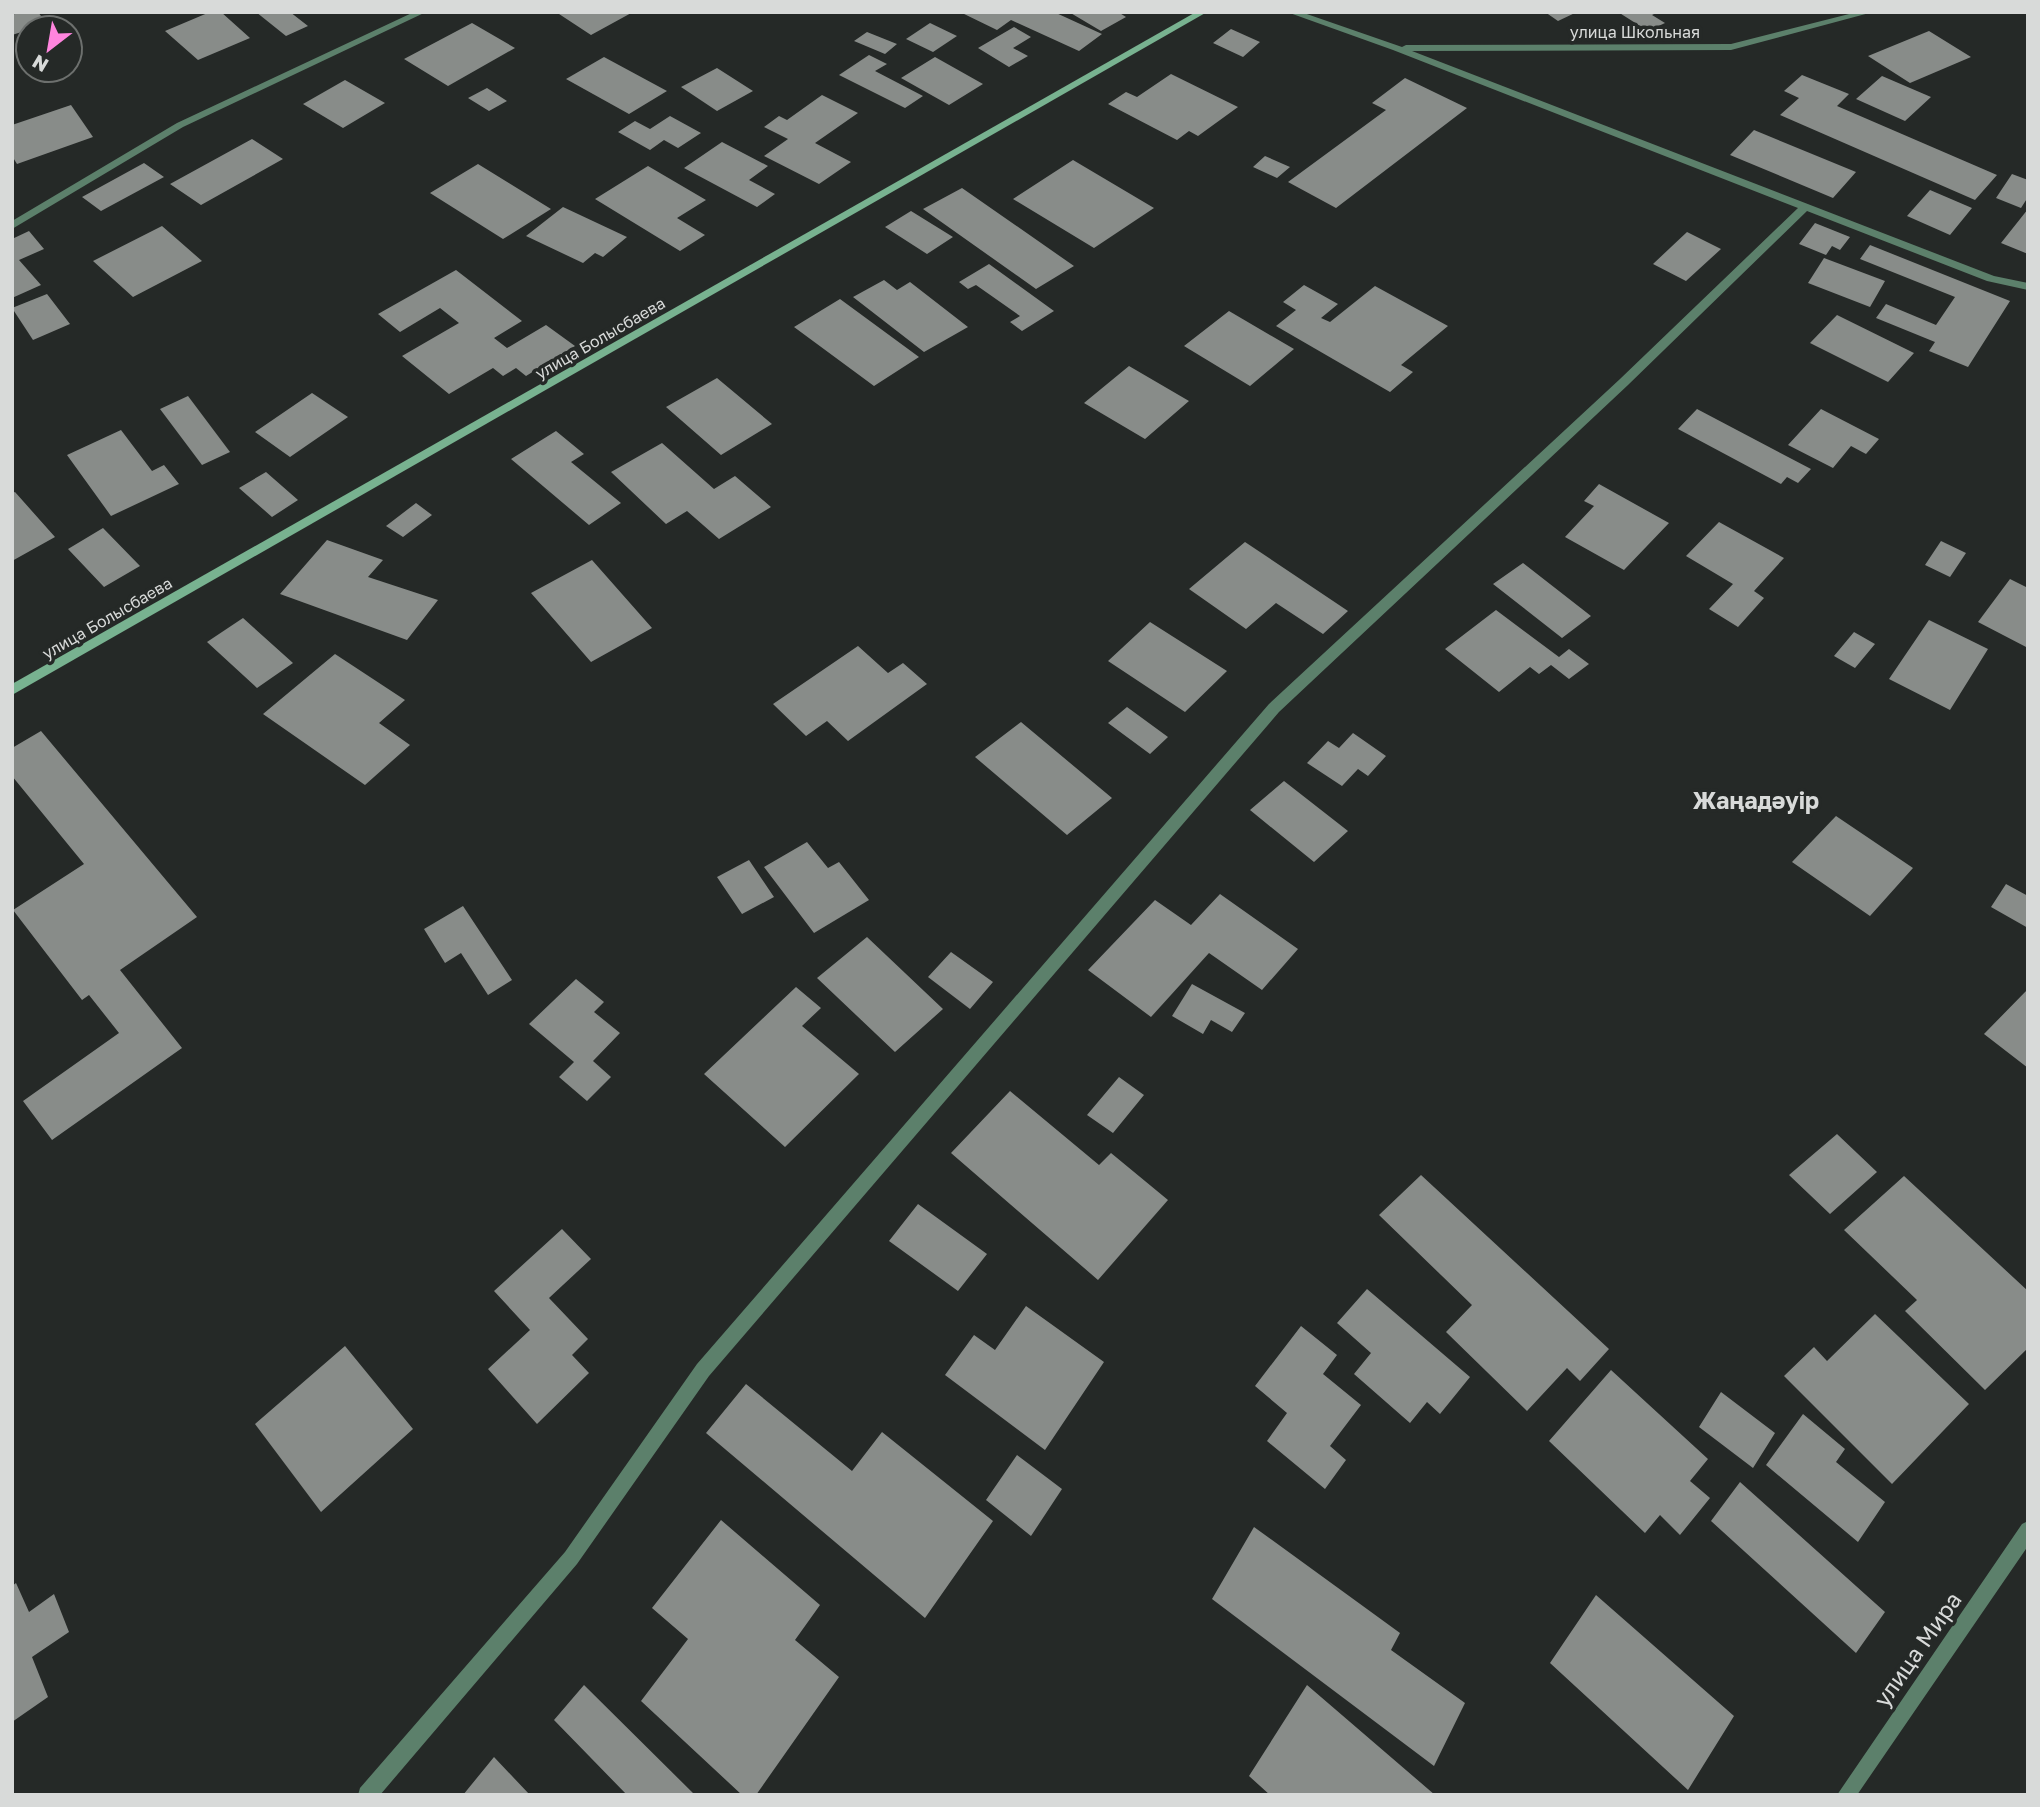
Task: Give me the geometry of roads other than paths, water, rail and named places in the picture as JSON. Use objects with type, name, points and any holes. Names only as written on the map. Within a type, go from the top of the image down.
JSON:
[{"type":"street","points":[[12,226],[180,125],[422,12]]},
{"type":"street","name":"улица Болысбаева","points":[[12,690],[1203,12]]},
{"type":"street","points":[[1292,12],[1396,48],[1991,279],[2028,287]]},
{"type":"street","name":"улица Школьная","points":[[1396,48],[1731,47],[1869,12]]},
{"type":"street","points":[[367,1795],[571,1558],[703,1370],[1274,708],[1624,382],[1804,208]]},
{"type":"street","name":"улица Мира","points":[[1846,1795],[2028,1530]]},
{"type":"district","name":"Жаңадәуір","points":[[1756,800]]}]
